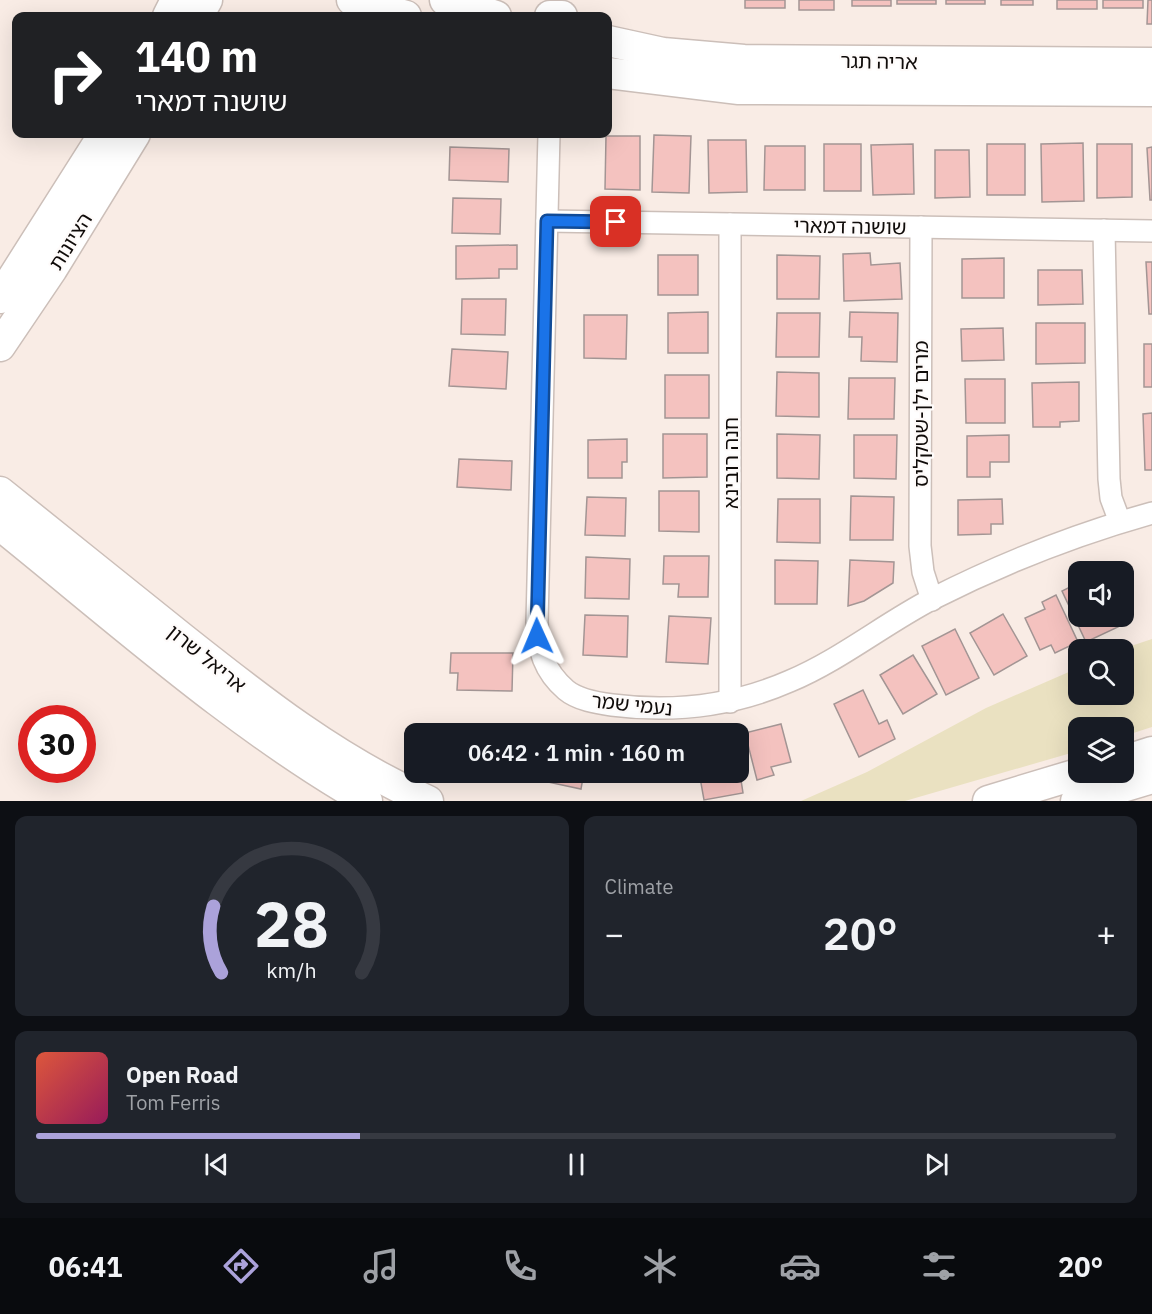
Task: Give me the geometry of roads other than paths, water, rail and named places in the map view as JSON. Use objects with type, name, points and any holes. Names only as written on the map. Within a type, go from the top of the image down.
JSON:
[{"type":"street","points":[[352,0],[392,12]]},
{"type":"street","points":[[445,0],[483,12]]},
{"type":"street","name":"אריה תגר","points":[[612,42],[663,53],[744,60],[1152,63]]},
{"type":"street","name":"אריה תגר","points":[[612,73],[739,89],[1152,91]]},
{"type":"street","name":"הציונות","points":[[0,298],[101,138]]},
{"type":"street","name":"הציונות","points":[[0,346],[52,269],[133,138]]},
{"type":"street","name":"נעמי שמר","points":[[549,138],[537,622],[538,651],[551,676],[567,692],[593,703],[680,709],[730,702],[793,681],[932,600],[1033,555],[1120,522],[1152,513]]},
{"type":"street","name":"שושנה דמארי","points":[[547,221],[1152,231]]},
{"type":"street","name":"חנה רובינא","points":[[730,224],[730,702]]},
{"type":"street","name":"מרים ילן-שטקליס","points":[[921,227],[920,546],[923,572],[932,600]]},
{"type":"street","points":[[1104,230],[1109,479],[1111,498],[1120,522]]},
{"type":"street","name":"אריאל שרון","points":[[0,492],[257,698],[307,735],[387,783],[428,801]]},
{"type":"street","name":"אריאל שרון","points":[[0,525],[241,718],[293,756],[367,801]]},
{"type":"street","points":[[1134,758],[1152,752]]},
{"type":"street","points":[[988,801],[1068,777]]},
{"type":"street","points":[[1076,801],[1152,778]]}]
